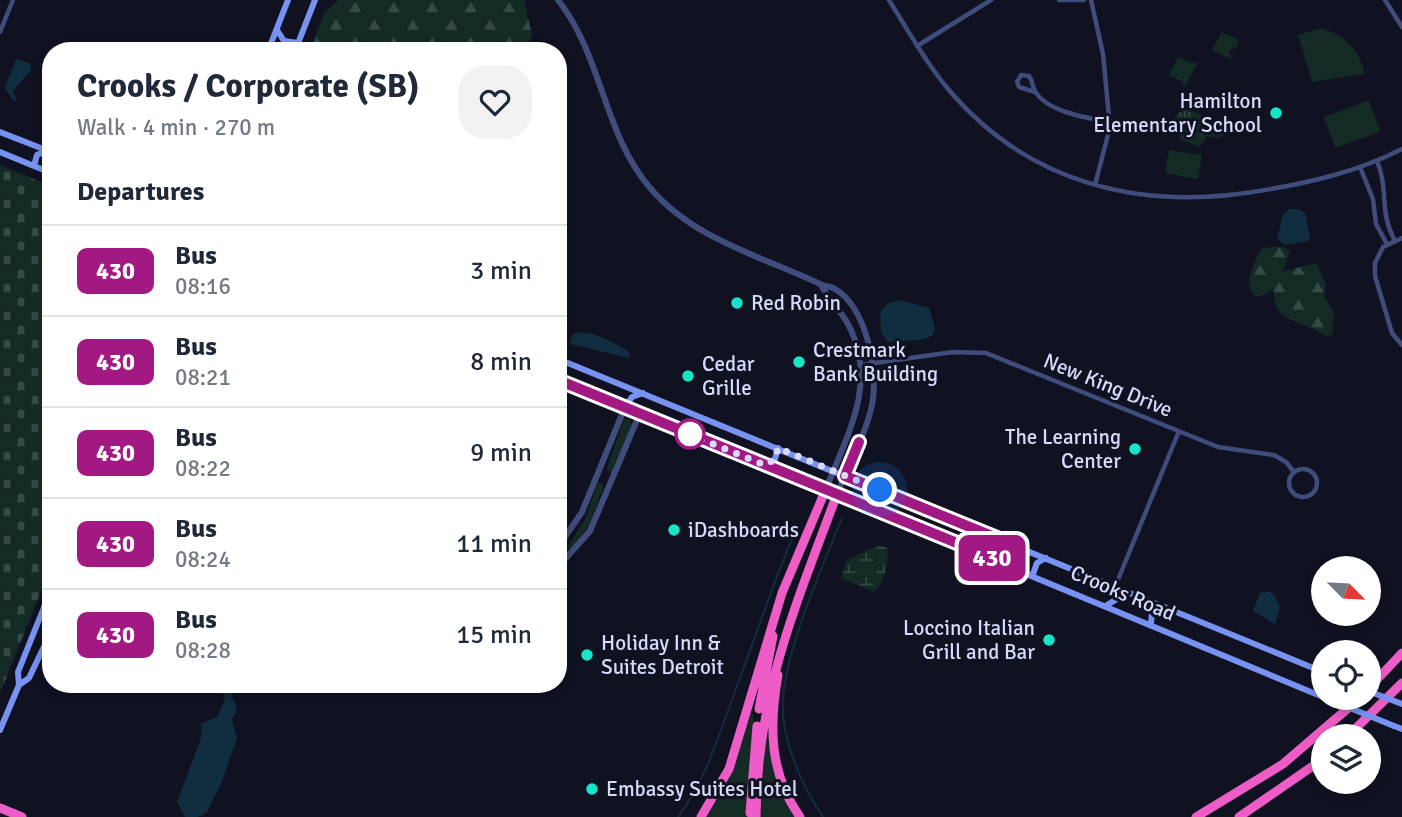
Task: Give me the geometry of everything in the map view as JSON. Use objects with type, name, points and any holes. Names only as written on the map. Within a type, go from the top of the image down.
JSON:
[{"type":"highway","points":[[701,817],[729,769],[782,593],[825,489]]},
{"type":"highway","points":[[756,817],[764,720],[785,632],[837,494]]},
{"type":"highway","points":[[750,817],[757,726],[782,593]]},
{"type":"highway","points":[[785,632],[773,706],[772,748],[783,787],[800,817]]},
{"type":"highway","points":[[1381,676],[1402,653]]},
{"type":"highway","points":[[1361,724],[1402,683]]},
{"type":"highway","points":[[1196,817],[1283,764],[1346,710]]},
{"type":"highway","points":[[1239,817],[1311,767]]},
{"type":"highway","points":[[0,808],[22,817]]},
{"type":"main road","points":[[272,42],[288,0]]},
{"type":"main road","points":[[298,42],[315,0]]},
{"type":"main road","points":[[277,28],[284,41],[291,42]]},
{"type":"main road","points":[[0,131],[42,149]]},
{"type":"main road","points":[[0,152],[42,169]]},
{"type":"main road","points":[[34,166],[37,155],[42,154]]},
{"type":"main road","name":"Crooks Road","points":[[567,363],[1311,667]]},
{"type":"main road","name":"Crooks Road","points":[[567,384],[1033,574],[1311,692]]},
{"type":"main road","points":[[625,407],[632,397],[643,393]]},
{"type":"main road","points":[[765,465],[775,459],[778,448]]},
{"type":"main road","points":[[1001,561],[1010,558],[1014,545]]},
{"type":"main road","points":[[1033,574],[1037,563],[1046,558]]},
{"type":"main road","points":[[1107,605],[1117,599],[1118,588]]},
{"type":"main road","points":[[1151,623],[1154,611],[1163,607]]},
{"type":"main road","points":[[0,730],[19,685],[18,672],[42,612]]},
{"type":"main road","points":[[19,685],[29,678],[42,651]]},
{"type":"main road","points":[[1381,695],[1402,704]]},
{"type":"main road","name":"Crooks Road","points":[[1355,710],[1402,729]]},
{"type":"street","points":[[0,32],[13,0]]},
{"type":"street","points":[[558,0],[582,41],[622,149],[658,197],[679,216],[711,237],[821,285],[834,288],[853,310],[866,334],[873,363],[872,406],[837,494]]},
{"type":"street","points":[[889,0],[945,85],[994,133],[1043,164],[1095,185],[1156,198],[1201,199],[1283,187],[1360,167],[1402,149]]},
{"type":"street","points":[[917,46],[991,0]]},
{"type":"street","points":[[1059,0],[1084,0]]},
{"type":"street","points":[[1091,0],[1103,54],[1110,120],[1108,144],[1095,185]]},
{"type":"street","points":[[1385,0],[1402,27]]},
{"type":"street","points":[[1035,92],[1031,77],[1021,75],[1019,87],[1035,92],[1072,115],[1110,120]]},
{"type":"street","points":[[1377,161],[1385,183],[1385,221],[1391,241]]},
{"type":"street","points":[[1360,167],[1373,199],[1376,224],[1391,241]]},
{"type":"street","points":[[1402,238],[1391,241],[1378,257],[1375,276],[1392,333],[1402,345]]},
{"type":"street","points":[[821,285],[853,333],[861,365],[858,410],[825,489]]},
{"type":"street","points":[[844,316],[853,310]]},
{"type":"street","name":"New King Drive","points":[[861,365],[953,352],[986,353],[1179,431],[1118,588]]},
{"type":"street","points":[[567,536],[578,522],[625,407]]},
{"type":"street","points":[[567,558],[586,539],[639,413]]},
{"type":"street","points":[[1179,431],[1230,451],[1275,455],[1294,472]]},
{"type":"street","points":[[602,465],[606,472],[614,476]]},
{"type":"street","points":[[1303,470],[1314,476],[1316,487],[1310,495],[1302,497],[1293,493],[1290,482],[1294,472],[1303,470]]},
{"type":"street","points":[[596,479],[603,481],[608,490]]},
{"type":"green space","points":[[339,0],[524,0],[532,35],[529,42],[313,42],[325,11]]},
{"type":"green space","points":[[1321,28],[1338,35],[1355,50],[1365,74],[1312,82],[1298,35]]},
{"type":"green space","points":[[1222,32],[1239,40],[1236,48],[1229,51],[1232,60],[1212,50]]},
{"type":"green space","points":[[1178,57],[1191,63],[1198,62],[1184,89],[1183,82],[1169,75]]},
{"type":"green space","points":[[1369,100],[1380,132],[1335,148],[1324,117]]},
{"type":"green space","points":[[1185,107],[1223,126],[1225,135],[1218,138],[1207,136],[1200,147],[1180,139],[1174,118]]},
{"type":"green space","points":[[1169,150],[1202,155],[1198,179],[1165,173]]},
{"type":"green space","points":[[0,165],[42,182],[42,589],[0,693]]},
{"type":"green space","points":[[1284,247],[1290,251],[1283,271],[1317,263],[1326,284],[1324,295],[1334,314],[1332,335],[1325,336],[1284,316],[1276,306],[1273,289],[1267,294],[1255,297],[1251,291],[1250,273],[1261,249]]},
{"type":"green space","points":[[624,419],[629,419],[632,425],[611,473],[607,468]]},
{"type":"green space","points":[[602,483],[590,524],[570,551],[568,546],[586,518],[597,484]]},
{"type":"green space","points":[[879,545],[887,548],[887,559],[883,578],[874,592],[841,578],[847,560]]},
{"type":"green space","points":[[750,714],[754,715],[747,817],[706,817],[730,777]]},
{"type":"green space","points":[[766,734],[772,763],[797,817],[760,817]]},
{"type":"water","points":[[16,59],[31,64],[30,71],[12,92],[16,98],[15,103],[5,88]]},
{"type":"water","points":[[1289,209],[1298,209],[1305,213],[1310,236],[1308,241],[1285,245],[1277,239],[1283,215]]},
{"type":"water","points":[[899,300],[929,308],[935,328],[932,336],[921,340],[887,342],[881,332],[880,312],[887,304]]},
{"type":"water","points":[[576,333],[604,338],[630,352],[629,358],[570,344]]},
{"type":"water","points":[[1267,591],[1274,594],[1280,608],[1275,624],[1253,611],[1260,593]]},
{"type":"water","points":[[223,693],[230,693],[237,709],[232,720],[237,738],[221,784],[207,812],[198,817],[185,817],[177,802],[201,738],[202,723],[217,717],[225,699]]},
{"type":"waterway","points":[[823,817],[794,762],[785,732],[783,702],[785,681],[797,634],[842,518]]},
{"type":"waterway","points":[[678,817],[688,803],[710,758],[797,527]]},
{"type":"bus line","name":"430","points":[[567,384],[1001,561],[1012,555],[1014,545],[845,476],[859,442]]},
{"type":"place","name":"Hamilton Elementary School","points":[[1276,113]]},
{"type":"place","name":"Red Robin","points":[[737,303]]},
{"type":"place","name":"Crestmark Bank Building","points":[[799,362]]},
{"type":"place","name":"Cedar Grille","points":[[688,376]]},
{"type":"place","name":"The Learning Center","points":[[1135,449]]},
{"type":"place","name":"iDashboards","points":[[674,530]]},
{"type":"place","name":"Loccino Italian Grill and Bar","points":[[1049,640]]},
{"type":"place","name":"Holiday Inn & Suites Detroit","points":[[587,655]]},
{"type":"place","name":"Embassy Suites Hotel","points":[[592,789]]},
{"type":"route","points":[[690,434],[684,432],[765,465],[775,459],[778,448],[880,490]]}]
